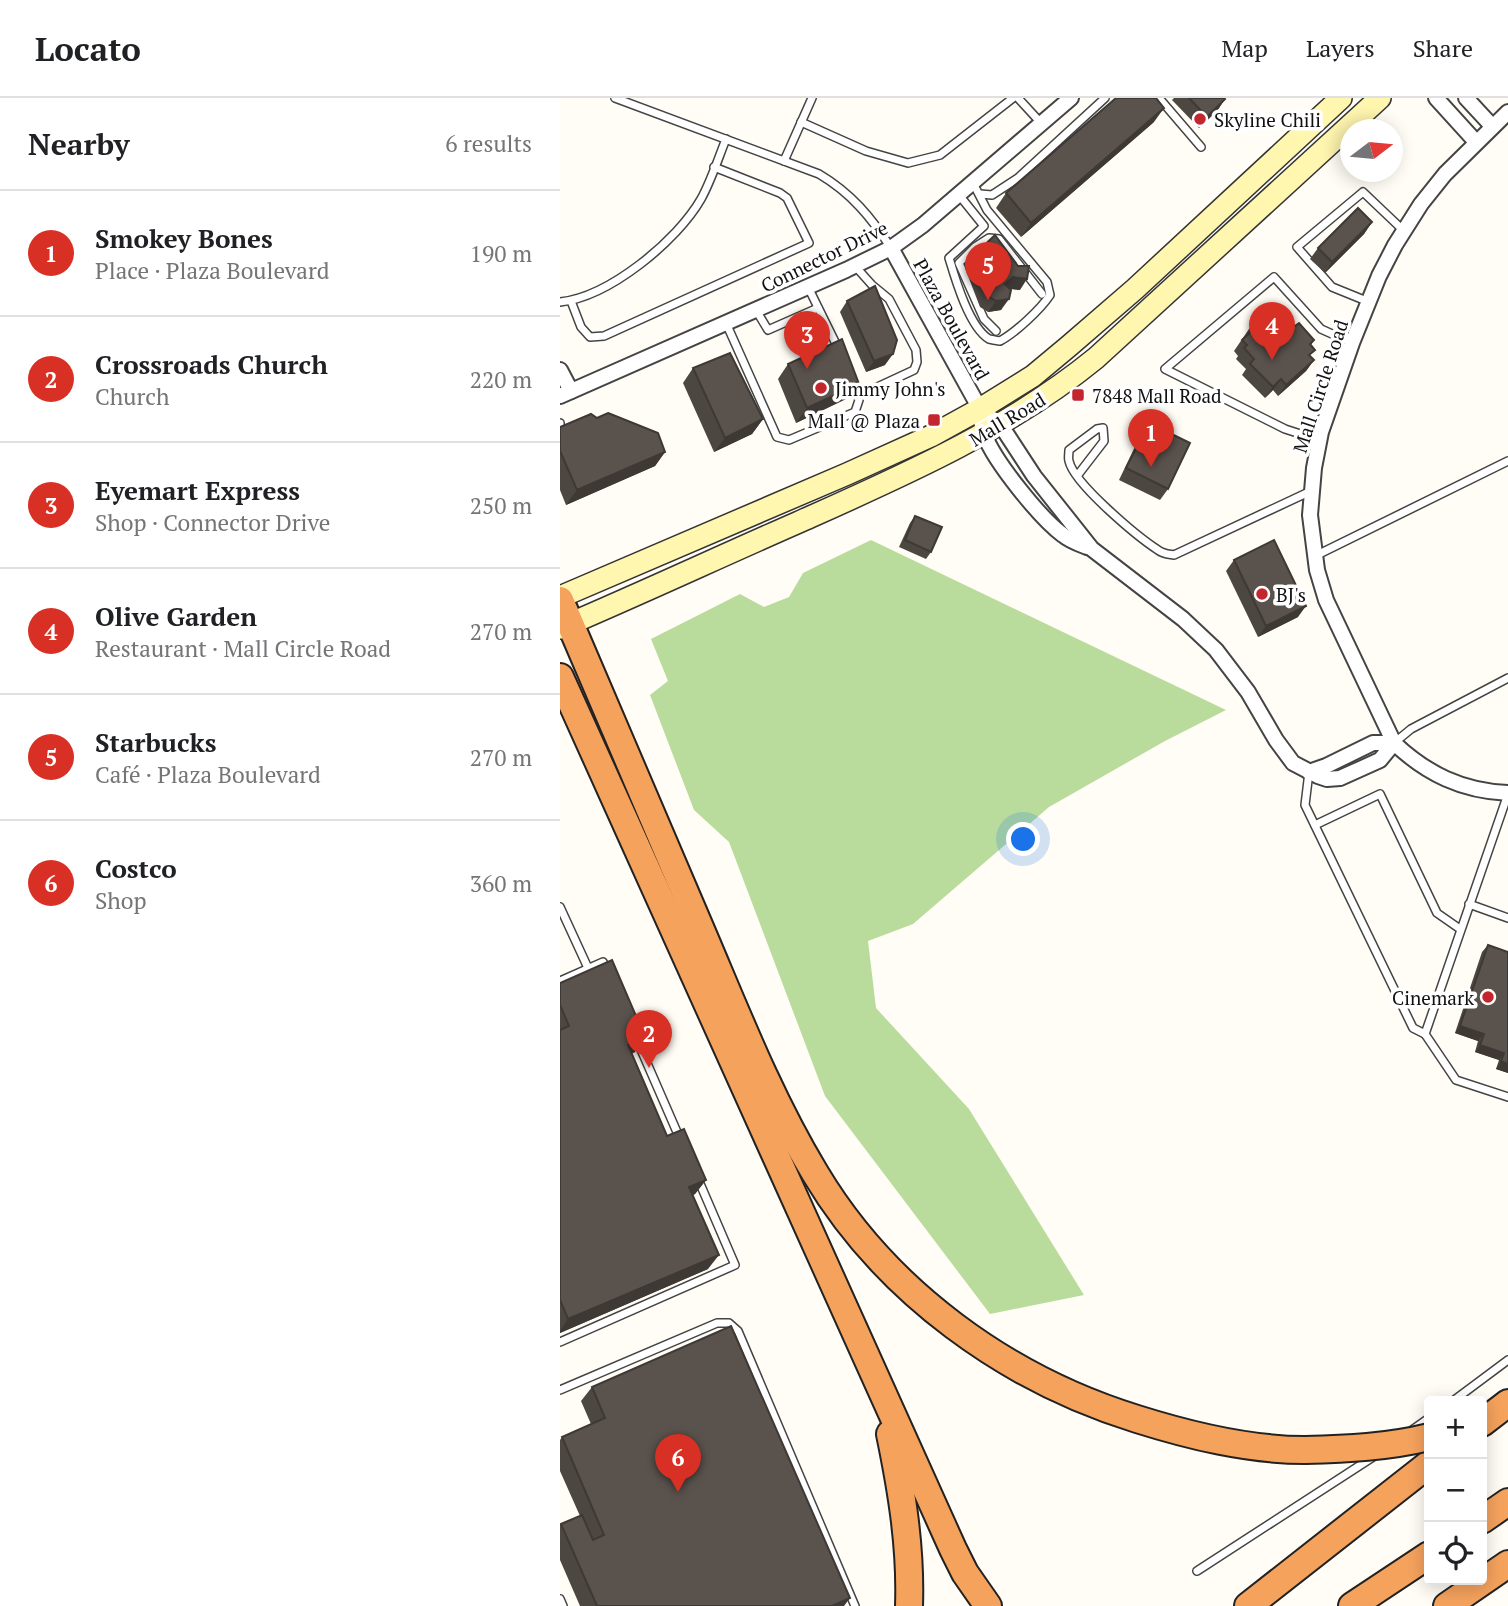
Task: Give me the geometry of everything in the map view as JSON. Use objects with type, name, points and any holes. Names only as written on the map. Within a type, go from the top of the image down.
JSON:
[{"type":"highway","points":[[562,612],[784,1118],[816,1176],[848,1220],[901,1279],[966,1336],[999,1358],[1056,1388],[1126,1416],[1192,1434],[1258,1447],[1342,1449],[1424,1438]]},
{"type":"highway","points":[[560,677],[953,1549],[965,1573],[988,1606]]},
{"type":"highway","points":[[881,1388],[906,1527],[910,1574],[909,1606]]},
{"type":"highway","points":[[1487,1420],[1508,1403]]},
{"type":"highway","points":[[1487,1423],[1508,1417]]},
{"type":"highway","points":[[1248,1606],[1424,1468]]},
{"type":"highway","points":[[1487,1517],[1508,1502]]},
{"type":"highway","points":[[1352,1606],[1424,1558]]},
{"type":"highway","points":[[1447,1606],[1508,1564]]},
{"type":"main road","name":"Mall Road","points":[[562,612],[847,474],[932,436],[1033,376],[1097,322],[1341,98]]},
{"type":"main road","name":"Mall Road","points":[[562,612],[858,496],[963,446],[1058,388],[1096,358],[1380,98]]},
{"type":"street","name":"Connector Drive","points":[[566,393],[891,248],[959,195],[976,189],[1071,98]]},
{"type":"street","points":[[1436,98],[1476,142]]},
{"type":"street","points":[[1466,98],[1492,126]]},
{"type":"street","name":"Mall Circle Road","points":[[1508,112],[1476,142],[1429,194],[1404,231],[1380,276],[1352,343],[1320,440],[1310,515],[1317,570],[1326,600],[1394,743],[1413,761],[1449,782],[1481,791],[1508,794]]},
{"type":"street","name":"Plaza Boulevard","points":[[891,248],[991,429],[1034,476],[1092,549]]},
{"type":"street","points":[[560,370],[566,393]]},
{"type":"street","name":"Plaza Boulevard","points":[[991,429],[990,448],[1032,504],[1063,535],[1092,549],[1182,619],[1216,650],[1248,692],[1284,752],[1293,763],[1309,772]]},
{"type":"street","points":[[1309,772],[1373,743],[1394,743]]},
{"type":"lane","points":[[615,98],[819,174],[838,185],[866,212],[891,248]]},
{"type":"lane","points":[[784,160],[812,98]]},
{"type":"lane","points":[[801,122],[866,151],[908,163],[940,155],[1015,98],[1042,124]]},
{"type":"lane","points":[[976,189],[992,195],[1017,178],[1105,98]]},
{"type":"lane","points":[[1159,98],[1201,147]]},
{"type":"lane","points":[[560,302],[571,301],[607,286],[659,250],[684,224],[701,199],[726,139]]},
{"type":"lane","points":[[571,301],[581,327],[590,337],[604,336],[809,243],[792,207],[780,192],[714,167]]},
{"type":"lane","points":[[959,195],[984,226],[949,258],[958,286],[977,327],[989,339],[1000,341],[1044,304],[1050,295],[1047,282],[987,210],[976,189]]},
{"type":"lane","points":[[1369,302],[1332,287],[1297,247],[1363,192],[1404,231]]},
{"type":"lane","points":[[977,327],[996,331],[984,319],[959,263],[989,238],[999,239],[1042,294],[1047,282]]},
{"type":"lane","points":[[855,266],[872,285],[890,299],[916,350],[917,362],[914,370],[871,390]]},
{"type":"lane","points":[[1320,440],[1285,429],[1165,369],[1274,277],[1321,329],[1352,343]]},
{"type":"lane","points":[[808,287],[844,362]]},
{"type":"lane","points":[[756,310],[768,330],[818,308]]},
{"type":"lane","points":[[726,323],[777,437],[789,440],[855,412],[859,400],[849,375]]},
{"type":"lane","points":[[1077,476],[1104,441],[1103,428],[1097,429],[1069,450],[1069,462],[1077,476],[1102,505],[1161,552],[1174,555],[1312,490]]},
{"type":"lane","points":[[1315,556],[1508,461]]},
{"type":"lane","points":[[1394,743],[1411,729],[1508,678]]},
{"type":"lane","points":[[1309,772],[1305,805],[1413,1028],[1425,1034],[1456,1080],[1508,1097]]},
{"type":"lane","points":[[1315,825],[1380,794],[1437,913],[1460,929]]},
{"type":"lane","points":[[1425,1034],[1508,794]]},
{"type":"lane","points":[[1469,904],[1508,918]]},
{"type":"lane","points":[[560,906],[588,968]]},
{"type":"lane","points":[[560,929],[568,925]]},
{"type":"lane","points":[[560,981],[603,962],[609,974]]},
{"type":"lane","points":[[631,1025],[685,1151]]},
{"type":"lane","points":[[560,1342],[735,1265],[696,1176]]},
{"type":"lane","points":[[560,1390],[717,1323],[729,1323],[738,1331],[855,1606]]},
{"type":"lane","points":[[1460,1396],[1508,1360]]},
{"type":"lane","points":[[1197,1570],[1349,1474],[1424,1422]]},
{"type":"lane","points":[[560,1599],[563,1606]]},
{"type":"green space","points":[[871,540],[1226,710],[1165,741],[1049,807],[913,924],[868,941],[876,1008],[969,1109],[1084,1295],[990,1314],[825,1096],[729,842],[694,810],[650,695],[668,681],[651,639],[740,594],[764,607],[789,597],[803,573]]},
{"type":"building","points":[[1116,98],[1156,98],[1164,108],[1031,223],[1006,193]]},
{"type":"building","points":[[1189,98],[1224,98],[1225,99],[1207,117]]},
{"type":"building","points":[[1358,208],[1372,222],[1332,262],[1318,248]]},
{"type":"building","points":[[995,235],[1018,266],[1029,266],[1027,279],[1013,277],[1005,284],[1011,290],[1009,299],[996,301],[988,296],[972,257]]},
{"type":"building","points":[[875,286],[897,340],[893,354],[874,361],[847,301]]},
{"type":"building","points":[[1282,312],[1295,326],[1299,323],[1314,340],[1310,344],[1315,350],[1309,355],[1314,360],[1286,385],[1281,379],[1273,387],[1250,364],[1254,359],[1244,348],[1247,345],[1242,340],[1254,329],[1251,326],[1261,317],[1268,325]]},
{"type":"building","points":[[842,339],[859,384],[807,408],[788,364]]},
{"type":"building","points":[[730,353],[763,419],[725,438],[693,368]]},
{"type":"building","points":[[608,413],[658,433],[665,452],[577,490],[560,451],[560,427],[591,414],[597,418]]},
{"type":"building","points":[[1149,423],[1190,443],[1168,489],[1126,468]]},
{"type":"building","points":[[915,516],[942,527],[931,552],[905,540]]},
{"type":"building","name":"BJ's","points":[[1274,540],[1306,606],[1266,626],[1234,560]]},
{"type":"building","name":"Cinemark","points":[[1488,945],[1508,952],[1508,1064],[1501,1061],[1504,1053],[1480,1045],[1484,1034],[1460,1026]]},
{"type":"building","points":[[612,960],[645,1037],[628,1045],[667,1136],[684,1129],[706,1180],[689,1187],[719,1255],[568,1319],[560,1300],[560,1030],[569,1026],[560,1005],[560,983]]},
{"type":"building","points":[[731,1326],[850,1598],[832,1606],[597,1606],[561,1524],[582,1515],[593,1540],[604,1535],[562,1437],[605,1418],[592,1387]]},
{"type":"place","name":"Skyline Chili","points":[[1200,119]]},
{"type":"place","name":"Starbucks","points":[[988,300]]},
{"type":"place","name":"Olive Garden","points":[[1272,360]]},
{"type":"place","name":"Eyemart Express","points":[[807,369]]},
{"type":"place","name":"Jimmy John's","points":[[821,388]]},
{"type":"place","name":"7848 Mall Road","points":[[1078,395]]},
{"type":"place","name":"Mall @ Plaza","points":[[934,420]]},
{"type":"place","name":"Smokey Bones","points":[[1151,467]]},
{"type":"place","name":"BJ's","points":[[1262,594]]},
{"type":"place","name":"Cinemark","points":[[1488,997]]},
{"type":"place","name":"Crossroads Church","points":[[649,1068]]},
{"type":"place","name":"Costco","points":[[678,1492]]}]
